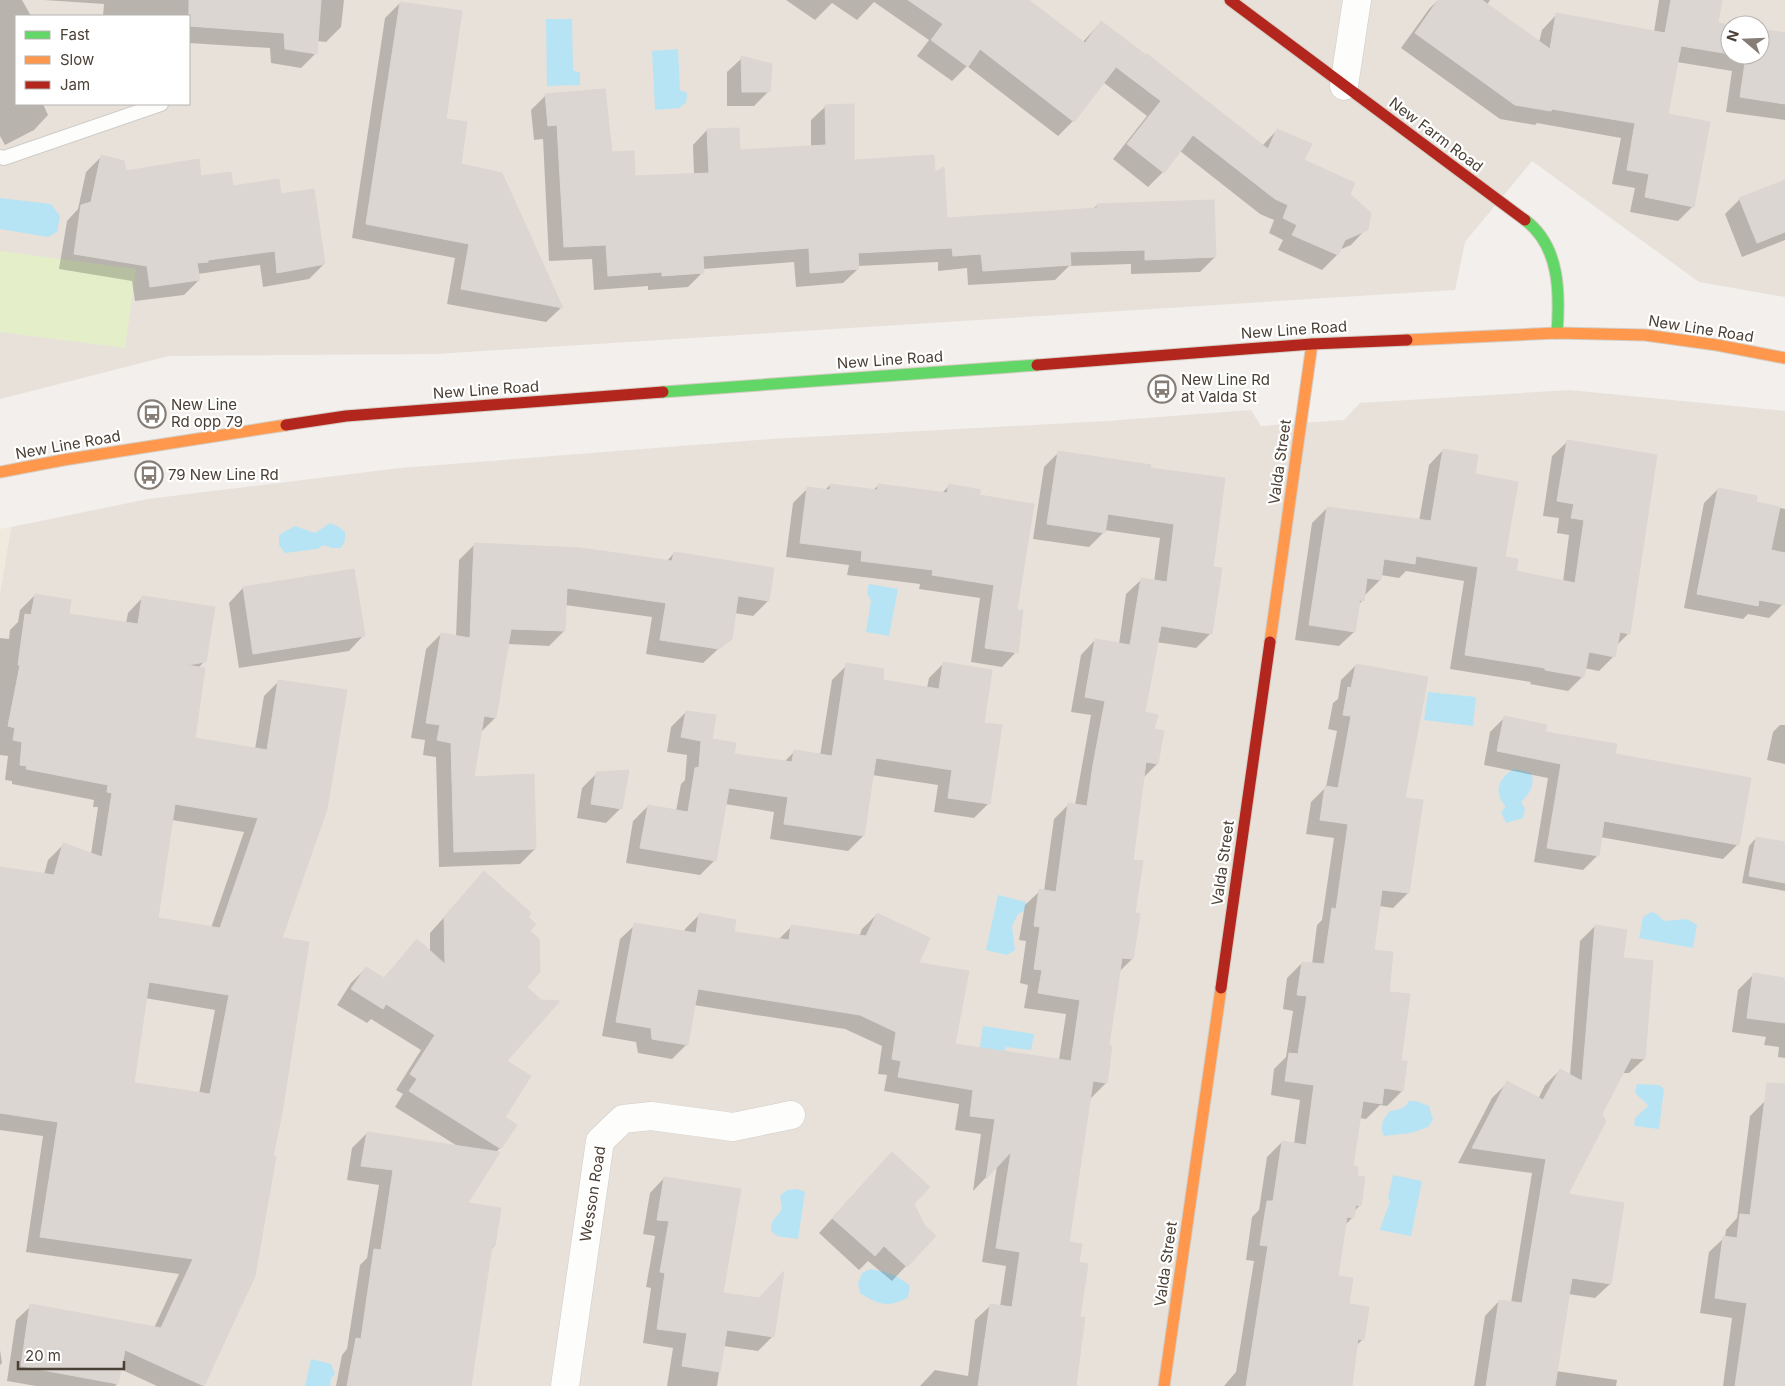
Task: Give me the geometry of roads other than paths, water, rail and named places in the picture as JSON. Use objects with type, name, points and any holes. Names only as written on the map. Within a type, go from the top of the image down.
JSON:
[{"type":"main road","name":"New Farm Road","points":[[1230,0],[1534,227],[1548,248],[1555,271],[1559,296],[1557,333]]},
{"type":"main road","name":"New Line Road","points":[[0,472],[63,460],[346,416],[1312,344],[1557,333],[1645,335],[1717,345],[1785,358]]},
{"type":"main road","name":"Valda Street","points":[[1164,1386],[1312,344]]},
{"type":"street","points":[[1344,86],[1357,0]]},
{"type":"street","name":"Wesson Road","points":[[566,1386],[600,1141],[623,1120],[651,1116],[733,1128],[791,1115]]},
{"type":"lane","points":[[0,157],[4,158],[158,105]]},
{"type":"water","points":[[546,19],[572,19],[573,70],[580,73],[580,85],[547,86]]},
{"type":"water","points":[[678,49],[680,90],[687,93],[686,103],[679,108],[655,110],[652,51]]},
{"type":"water","points":[[0,198],[51,204],[60,216],[57,232],[48,237],[0,229]]},
{"type":"water","points":[[330,523],[345,532],[345,541],[341,548],[332,548],[324,545],[317,549],[285,553],[279,545],[279,535],[295,526],[315,533]]},
{"type":"water","points":[[869,584],[898,589],[889,636],[866,632],[871,601],[867,593]]},
{"type":"water","points":[[1428,692],[1476,697],[1473,726],[1424,720]]},
{"type":"water","points":[[1514,769],[1531,773],[1533,781],[1529,792],[1521,802],[1525,809],[1523,818],[1506,823],[1501,812],[1506,807],[1500,796],[1499,786],[1504,777]]},
{"type":"water","points":[[998,895],[1026,902],[1024,911],[1018,914],[1012,926],[1015,950],[1007,955],[986,950]]},
{"type":"water","points":[[1651,912],[1657,914],[1664,921],[1687,919],[1697,925],[1693,948],[1639,938],[1643,917]]},
{"type":"water","points":[[983,1026],[1034,1034],[1031,1050],[1006,1047],[1002,1071],[977,1067]]},
{"type":"water","points":[[1637,1084],[1659,1085],[1664,1089],[1659,1129],[1634,1126],[1635,1118],[1648,1106],[1635,1092]]},
{"type":"water","points":[[1409,1101],[1416,1101],[1429,1106],[1433,1120],[1428,1127],[1411,1133],[1384,1136],[1382,1123],[1385,1117],[1390,1111],[1398,1110]]},
{"type":"water","points":[[1393,1175],[1422,1181],[1411,1236],[1380,1230],[1390,1201],[1388,1198]]},
{"type":"water","points":[[797,1189],[805,1192],[798,1239],[777,1236],[771,1231],[772,1222],[782,1209],[780,1196],[787,1190]]},
{"type":"water","points":[[870,1269],[892,1274],[901,1279],[910,1286],[908,1297],[895,1303],[883,1304],[860,1293],[858,1284],[862,1273]]},
{"type":"water","points":[[311,1359],[331,1364],[335,1374],[331,1378],[330,1386],[305,1386]]},
{"type":"place","name":"New Line Rd at Valda St","points":[[1162,389]]},
{"type":"place","name":"New Line Rd opp 79","points":[[152,414]]},
{"type":"place","name":"79 New Line Rd","points":[[149,475]]}]
